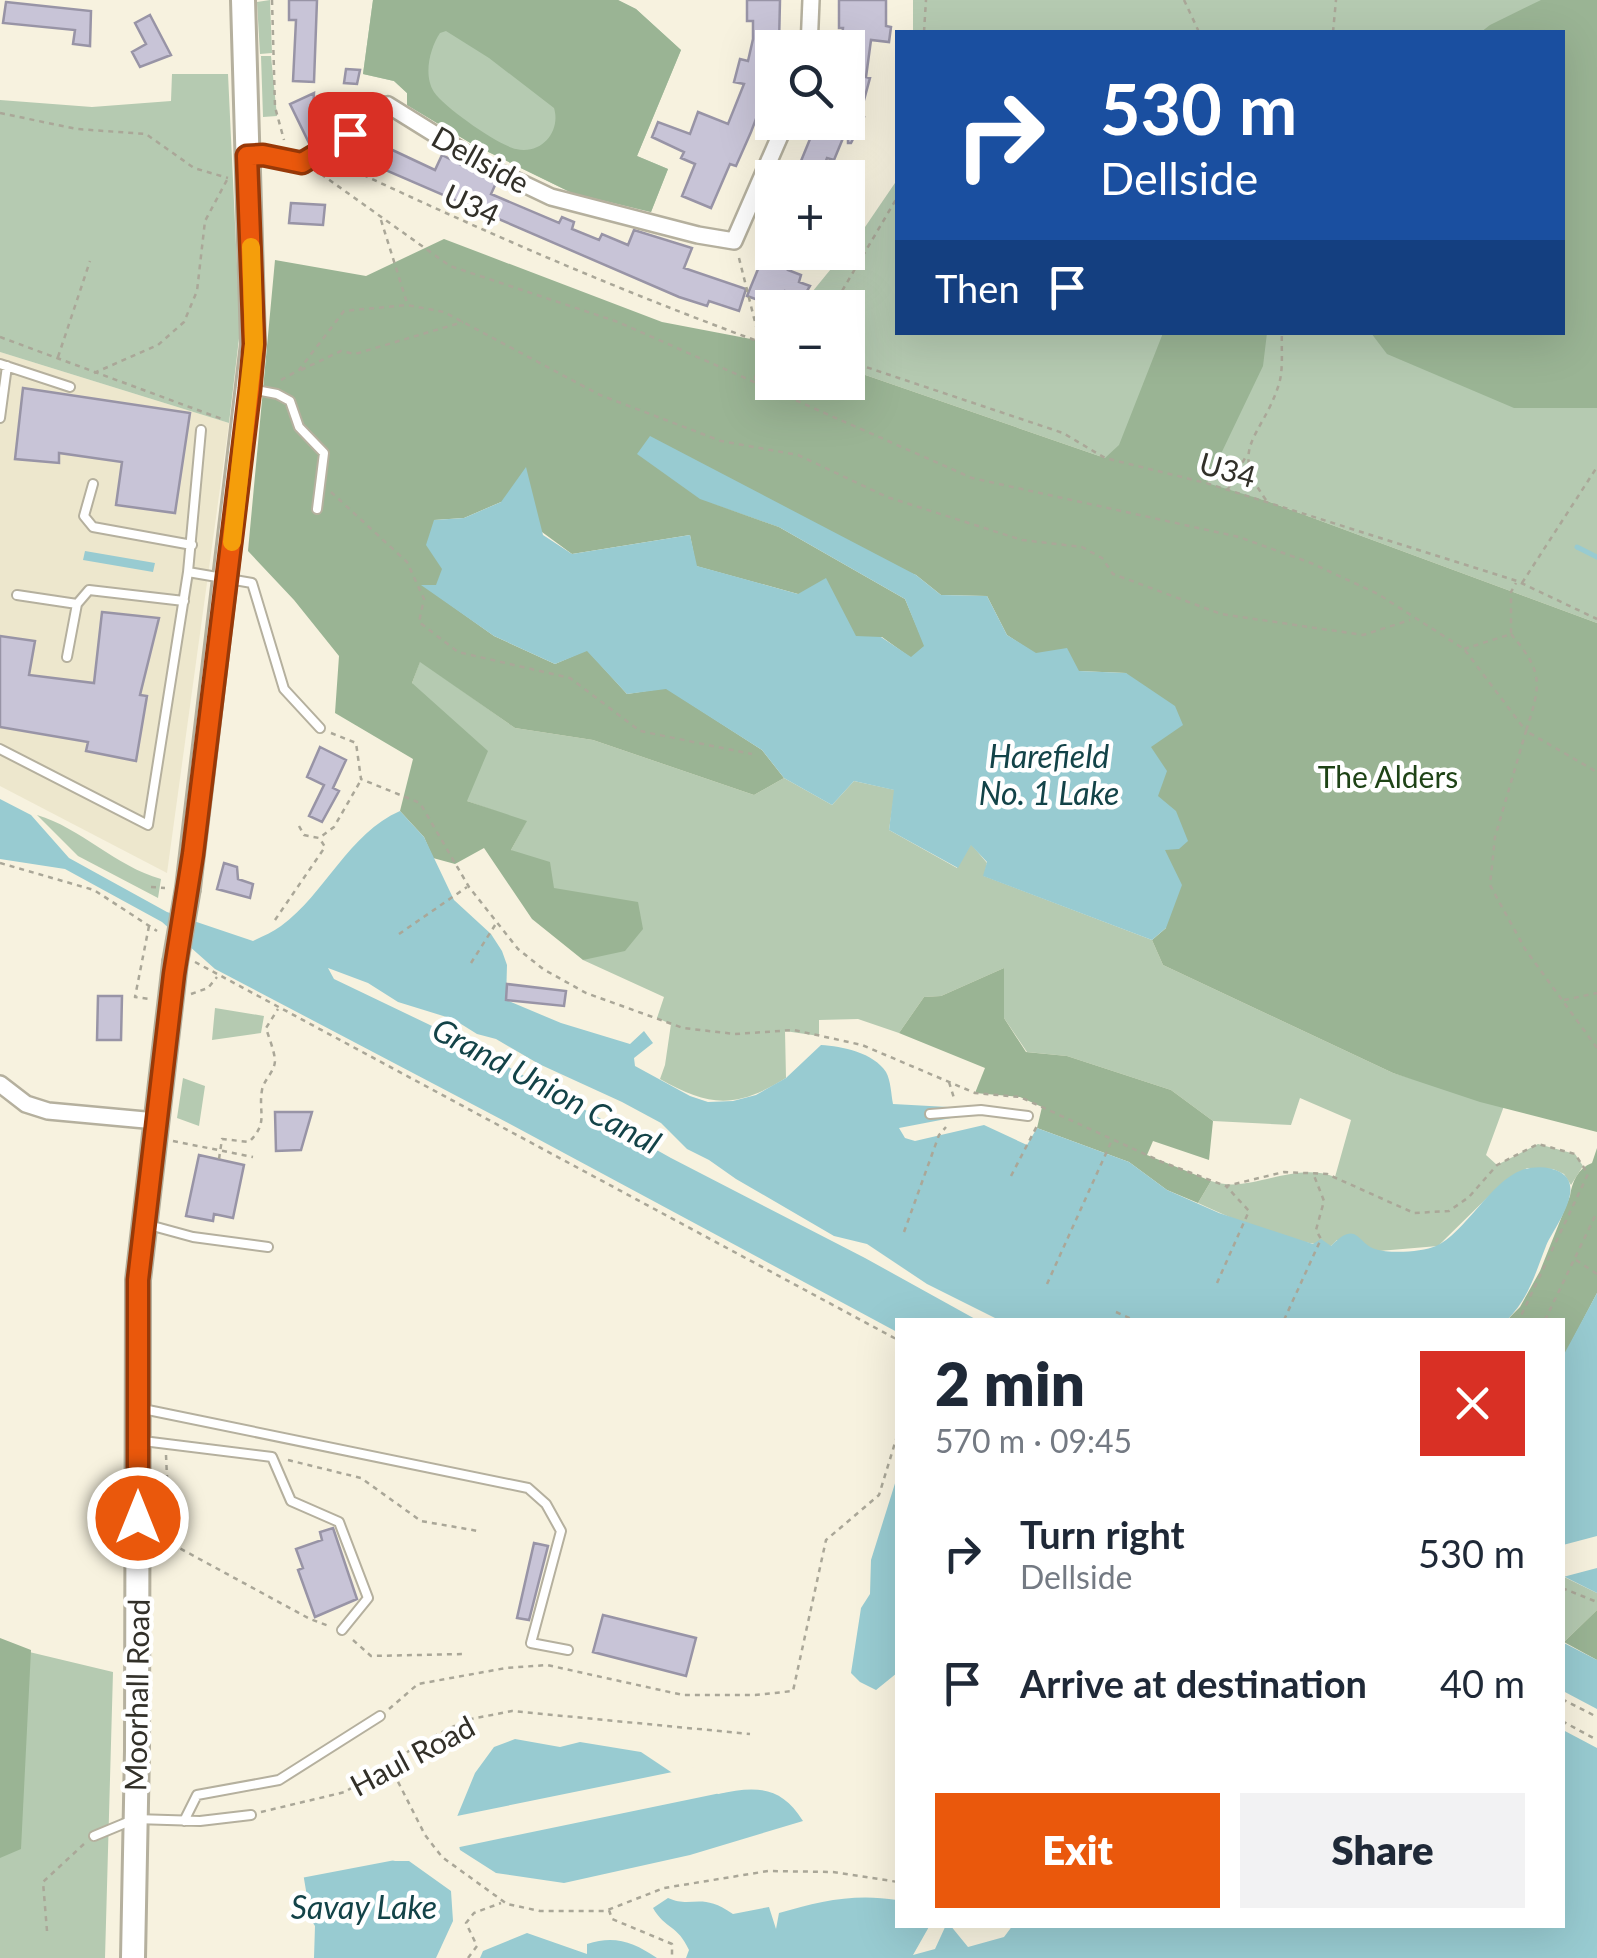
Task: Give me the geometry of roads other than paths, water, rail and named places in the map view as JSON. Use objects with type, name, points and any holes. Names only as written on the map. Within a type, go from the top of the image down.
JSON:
[{"type":"street","name":"Moorhall Road","points":[[132,1958],[138,1280],[161,1130],[179,888],[256,389],[243,0]]},
{"type":"street","points":[[810,30],[811,0]]},
{"type":"street","name":"Dellside","points":[[247,156],[263,155],[302,163],[388,105],[486,166],[551,197],[734,241],[778,140]]},
{"type":"street","points":[[0,1084],[26,1104],[48,1111],[161,1130]]},
{"type":"lane","points":[[0,418],[4,365],[70,387]]},
{"type":"lane","points":[[256,389],[290,402],[299,427],[324,453],[317,508]]},
{"type":"lane","points":[[0,750],[148,826],[192,545],[202,430]]},
{"type":"lane","points":[[93,484],[84,516],[93,527],[192,545]]},
{"type":"lane","points":[[188,572],[252,583],[284,688],[320,728]]},
{"type":"lane","points":[[67,657],[76,604],[90,590],[184,601]]},
{"type":"lane","points":[[17,594],[76,604]]},
{"type":"lane","points":[[930,1114],[981,1110],[1028,1116]]},
{"type":"lane","points":[[144,1224],[181,1234],[268,1247]]},
{"type":"lane","points":[[138,1408],[528,1488],[546,1504],[561,1530],[531,1643],[568,1650]]},
{"type":"lane","points":[[138,1440],[272,1457],[291,1501],[339,1522],[368,1598],[342,1630]]},
{"type":"lane","points":[[184,1821],[197,1795],[279,1780],[380,1716]]},
{"type":"lane","points":[[94,1836],[135,1819],[184,1821],[251,1815]]},
{"type":"water","name":"Harefield No. 1 Lake","points":[[650,436],[916,575],[941,595],[987,596],[1007,635],[1036,653],[1067,648],[1079,671],[1126,673],[1175,706],[1183,725],[1151,747],[1167,771],[1158,796],[1176,811],[1188,841],[1179,849],[1165,850],[1182,885],[1166,928],[1152,940],[983,876],[987,862],[971,845],[958,868],[889,830],[894,790],[854,781],[832,805],[784,778],[762,750],[666,689],[627,694],[587,651],[555,664],[494,636],[421,585],[436,585],[442,569],[426,545],[434,520],[464,518],[501,502],[526,467],[543,535],[572,554],[690,535],[697,566],[798,594],[826,578],[856,636],[881,637],[911,657],[924,646],[905,599],[779,527],[700,499],[637,454]]},
{"type":"water","points":[[85,551],[155,563],[153,572],[83,560]]},
{"type":"water","points":[[0,799],[31,815],[69,858],[167,912],[253,941],[297,913],[366,834],[400,811],[424,837],[454,900],[491,934],[502,951],[507,965],[506,1000],[561,1023],[630,1044],[644,1031],[653,1043],[634,1058],[635,1066],[708,1102],[756,1095],[786,1078],[821,1045],[848,1049],[881,1065],[889,1079],[893,1104],[948,1107],[951,1118],[899,1128],[905,1138],[915,1141],[984,1125],[1027,1145],[1037,1128],[1129,1162],[1167,1190],[1219,1213],[1313,1244],[1321,1239],[1331,1246],[1352,1234],[1381,1251],[1406,1252],[1436,1246],[1457,1231],[1499,1185],[1526,1169],[1560,1172],[1567,1179],[1570,1197],[1526,1294],[1509,1318],[995,1318],[927,1284],[867,1244],[834,1236],[687,1149],[661,1123],[622,1102],[453,1019],[398,1002],[368,983],[328,968],[334,979],[455,1037],[671,1158],[973,1318],[895,1318],[895,1331],[215,969],[162,922],[65,869],[0,859]]},
{"type":"water","points":[[1597,1293],[1597,1593],[1565,1577],[1565,1352]]},
{"type":"water","points":[[895,1483],[895,1675],[876,1690],[851,1673],[861,1608],[870,1594],[871,1560]]},
{"type":"water","points":[[1565,1644],[1597,1660],[1597,1709],[1565,1692]]},
{"type":"water","points":[[1565,1731],[1597,1748],[1597,1958],[686,1958],[689,1950],[685,1942],[653,1908],[668,1898],[712,1903],[733,1914],[769,1907],[776,1929],[779,1913],[837,1899],[882,1898],[895,1900],[895,1928],[928,1928],[913,1955],[935,1949],[945,1928],[952,1928],[968,1947],[1004,1937],[1011,1928],[1565,1928]]},
{"type":"water","points":[[515,1739],[560,1747],[580,1742],[641,1752],[674,1774],[694,1771],[718,1794],[755,1790],[776,1795],[786,1800],[803,1821],[690,1855],[564,1883],[496,1873],[460,1850],[454,1824],[475,1773],[494,1747]]},
{"type":"water","name":"Savay Lake","points":[[365,1851],[395,1861],[409,1861],[451,1891],[453,1921],[436,1958],[314,1958],[315,1926],[301,1861]]},
{"type":"water","name":"Savay Lake","points":[[527,1933],[587,1954],[587,1944],[624,1942],[657,1958],[480,1958],[483,1951]]},
{"type":"waterway","points":[[1577,547],[1597,557]]},
{"type":"park label","name":"The Alders","points":[[1388,776]]},
{"type":"water label","name":"Grand Union Canal","points":[[547,1085]]}]
